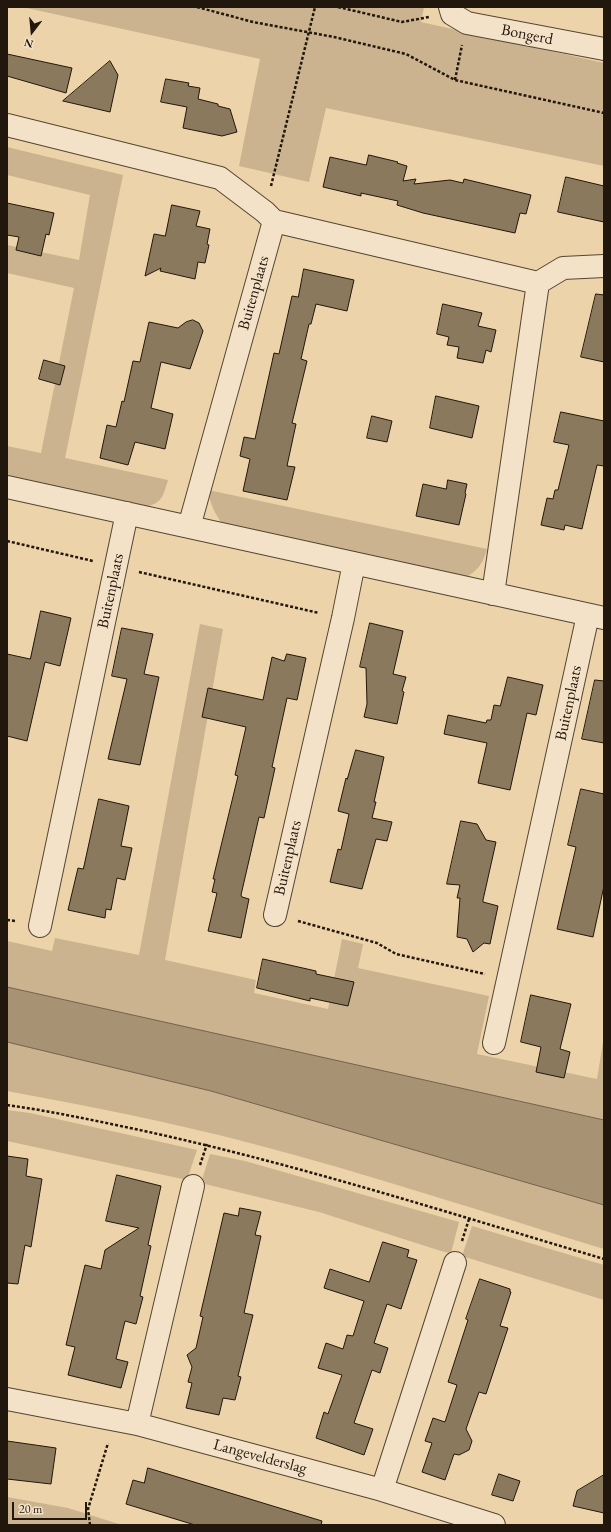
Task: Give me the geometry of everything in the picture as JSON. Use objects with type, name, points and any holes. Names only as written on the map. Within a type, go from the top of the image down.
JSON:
[{"type":"street","name":"Bongerd","points":[[456,15],[604,49]]},
{"type":"street","points":[[7,125],[220,178],[269,217],[538,282],[563,268],[604,266]]},
{"type":"street","name":"Buitenplaats","points":[[188,527],[269,217]]},
{"type":"street","points":[[493,594],[538,282]]},
{"type":"street","name":"Buitenplaats","points":[[7,487],[596,617],[494,1043]]},
{"type":"street","name":"Buitenplaats","points":[[40,926],[127,513]]},
{"type":"street","name":"Buitenplaats","points":[[275,915],[343,618],[354,563]]},
{"type":"street","points":[[137,1424],[193,1186]]},
{"type":"street","points":[[382,1490],[455,1263]]},
{"type":"street","name":"Langevelderslag","points":[[7,1399],[137,1424],[382,1490],[494,1525]]},
{"type":"path","points":[[197,7],[253,22],[334,37],[406,54],[455,80],[604,112]]},
{"type":"path","points":[[269,217],[315,7]]},
{"type":"path","points":[[338,7],[402,22],[456,15],[455,80]]},
{"type":"path","points":[[7,541],[343,618]]},
{"type":"path","name":"Buitenplaats","points":[[275,915],[377,943],[396,954],[508,980]]},
{"type":"path","points":[[7,1105],[48,1111],[214,1146],[288,1166],[604,1259]]},
{"type":"path","points":[[90,1525],[88,1509],[116,1420]]},
{"type":"shaded area","points":[[22,7],[424,7],[421,22],[604,63],[604,166],[326,108],[309,182],[239,166],[260,59]]},
{"type":"shaded area","points":[[7,147],[123,175],[65,458],[168,480],[162,498],[152,505],[146,507],[7,475],[7,446],[41,453],[74,288],[7,273],[7,245],[79,260],[90,195],[7,175]]},
{"type":"shaded area","points":[[208,490],[487,549],[483,560],[478,567],[463,579],[223,525],[213,509]]},
{"type":"shaded area","points":[[200,624],[223,629],[165,960],[256,980],[254,993],[328,1009],[342,939],[363,944],[358,968],[489,996],[477,1054],[597,1079],[604,1036],[604,1120],[7,987],[7,941],[52,951],[55,938],[139,955]]},
{"type":"shaded area","points":[[7,987],[604,1120],[604,1205],[211,1091],[7,1042]]},
{"type":"shaded area","points":[[7,1042],[211,1091],[604,1205],[604,1249],[383,1181],[250,1143],[190,1128],[68,1102],[7,1091]]},
{"type":"shaded area","points":[[7,1110],[30,1113],[197,1150],[187,1180],[7,1141]]},
{"type":"shaded area","points":[[210,1154],[245,1161],[459,1222],[451,1253],[319,1212],[201,1183]]},
{"type":"shaded area","points":[[472,1226],[604,1265],[604,1300],[462,1256]]},
{"type":"shaded area","points":[[7,1497],[68,1508],[122,1525],[7,1525]]},
{"type":"building","points":[[7,54],[72,68],[66,93],[7,76]]},
{"type":"building","points":[[110,61],[118,75],[110,112],[63,101]]},
{"type":"building","points":[[166,79],[189,83],[188,86],[200,88],[198,99],[230,109],[237,132],[222,136],[183,128],[187,107],[161,102]]},
{"type":"building","points":[[369,155],[398,162],[397,163],[407,166],[403,181],[416,179],[414,184],[450,180],[463,183],[464,179],[531,195],[526,214],[520,213],[515,233],[423,213],[397,205],[398,201],[361,193],[361,196],[323,187],[330,157],[366,165]]},
{"type":"building","points":[[566,177],[604,186],[604,222],[558,212]]},
{"type":"building","points":[[7,203],[54,213],[49,235],[46,234],[41,256],[16,250],[19,237],[7,235]]},
{"type":"building","points":[[172,205],[200,211],[196,226],[210,229],[207,244],[209,245],[205,263],[198,262],[195,279],[160,271],[161,268],[145,276],[154,234],[165,236]]},
{"type":"building","points":[[304,269],[354,280],[347,311],[316,304],[311,324],[309,324],[301,359],[307,361],[292,423],[296,424],[287,466],[295,467],[287,500],[243,491],[250,459],[240,456],[244,437],[255,439],[274,353],[279,354],[292,296],[298,297]]},
{"type":"building","points":[[596,294],[604,295],[604,362],[581,357]]},
{"type":"building","points":[[443,304],[482,313],[478,326],[496,330],[491,352],[486,350],[483,363],[457,358],[459,347],[447,345],[449,337],[437,334]]},
{"type":"building","points":[[193,320],[199,323],[203,331],[190,369],[161,362],[151,408],[173,414],[165,449],[135,442],[128,465],[100,458],[107,425],[116,427],[122,401],[124,402],[133,361],[140,362],[149,322],[178,328],[186,322]]},
{"type":"building","points":[[44,360],[65,366],[60,385],[39,379]]},
{"type":"building","points":[[436,396],[479,406],[472,438],[430,428]]},
{"type":"building","points":[[561,412],[604,421],[604,466],[597,465],[582,529],[565,525],[564,530],[541,525],[547,498],[553,499],[555,490],[558,490],[569,445],[554,442]]},
{"type":"building","points":[[372,416],[392,421],[387,442],[367,438]]},
{"type":"building","points":[[448,480],[467,484],[459,525],[416,516],[423,484],[446,489]]},
{"type":"building","points":[[41,611],[71,618],[60,666],[45,662],[27,741],[7,736],[7,654],[30,659]]},
{"type":"building","points":[[370,623],[403,631],[393,674],[406,677],[402,691],[404,692],[397,724],[364,717],[367,704],[366,668],[360,667]]},
{"type":"building","points":[[122,628],[153,634],[144,674],[159,677],[140,765],[108,759],[127,679],[112,676]]},
{"type":"building","points":[[287,654],[306,658],[297,700],[287,698],[272,767],[275,768],[264,818],[259,817],[241,895],[242,897],[249,899],[241,938],[208,931],[217,893],[212,892],[215,879],[213,879],[238,776],[235,775],[246,727],[202,717],[208,688],[263,700],[272,657],[284,661]]},
{"type":"building","points":[[508,677],[543,685],[536,715],[527,713],[510,790],[478,783],[487,743],[444,734],[448,715],[486,723],[487,720],[491,720],[494,705],[500,706]]},
{"type":"building","points":[[595,680],[604,681],[604,743],[582,739]]},
{"type":"building","points":[[356,750],[384,757],[372,818],[392,822],[387,841],[376,839],[362,889],[330,882],[338,849],[341,850],[349,814],[338,811],[346,778],[347,779]]},
{"type":"building","points":[[581,789],[604,794],[604,886],[593,937],[557,929],[576,847],[568,845]]},
{"type":"building","points":[[99,799],[129,806],[121,846],[132,848],[125,880],[117,878],[111,910],[106,909],[105,918],[68,910],[78,868],[83,869]]},
{"type":"building","points":[[461,821],[477,824],[486,840],[496,842],[483,902],[498,906],[490,944],[484,943],[473,952],[467,939],[457,937],[460,898],[457,898],[460,885],[447,884]]},
{"type":"building","points":[[263,959],[316,971],[316,974],[354,982],[348,1006],[310,998],[310,1001],[257,988]]},
{"type":"building","points":[[531,995],[571,1004],[560,1049],[570,1052],[564,1078],[536,1072],[541,1047],[521,1042]]},
{"type":"building","points":[[7,1156],[28,1159],[26,1176],[42,1179],[31,1247],[25,1245],[18,1284],[7,1283]]},
{"type":"building","points":[[117,1175],[161,1186],[148,1245],[151,1246],[140,1296],[143,1297],[136,1324],[125,1321],[116,1359],[128,1362],[121,1388],[68,1375],[75,1347],[66,1345],[85,1265],[101,1269],[105,1250],[139,1228],[106,1221]]},
{"type":"building","points":[[240,1208],[261,1212],[255,1235],[261,1236],[244,1313],[253,1315],[238,1376],[241,1377],[235,1400],[223,1398],[219,1415],[186,1408],[192,1383],[188,1382],[192,1367],[187,1355],[196,1348],[203,1317],[200,1316],[224,1213],[238,1216]]},
{"type":"building","points":[[383,1242],[409,1250],[407,1257],[417,1260],[401,1309],[387,1304],[374,1343],[388,1348],[380,1373],[372,1370],[354,1423],[373,1429],[364,1455],[316,1438],[324,1412],[328,1414],[342,1375],[318,1368],[326,1343],[343,1349],[347,1335],[353,1336],[364,1301],[324,1288],[330,1269],[369,1282]]},
{"type":"building","points":[[480,1279],[510,1289],[511,1292],[500,1326],[508,1328],[486,1394],[479,1392],[466,1429],[472,1441],[469,1450],[459,1455],[454,1454],[445,1480],[422,1472],[432,1443],[425,1441],[433,1418],[445,1422],[457,1385],[448,1382],[468,1320],[466,1319]]},
{"type":"building","points":[[7,1441],[56,1448],[51,1484],[7,1479]]},
{"type":"building","points":[[148,1468],[322,1521],[321,1525],[195,1525],[126,1504],[133,1480],[144,1483]]},
{"type":"building","points":[[499,1474],[520,1481],[513,1501],[492,1495]]},
{"type":"building","points":[[604,1475],[604,1513],[573,1506],[577,1491]]}]
